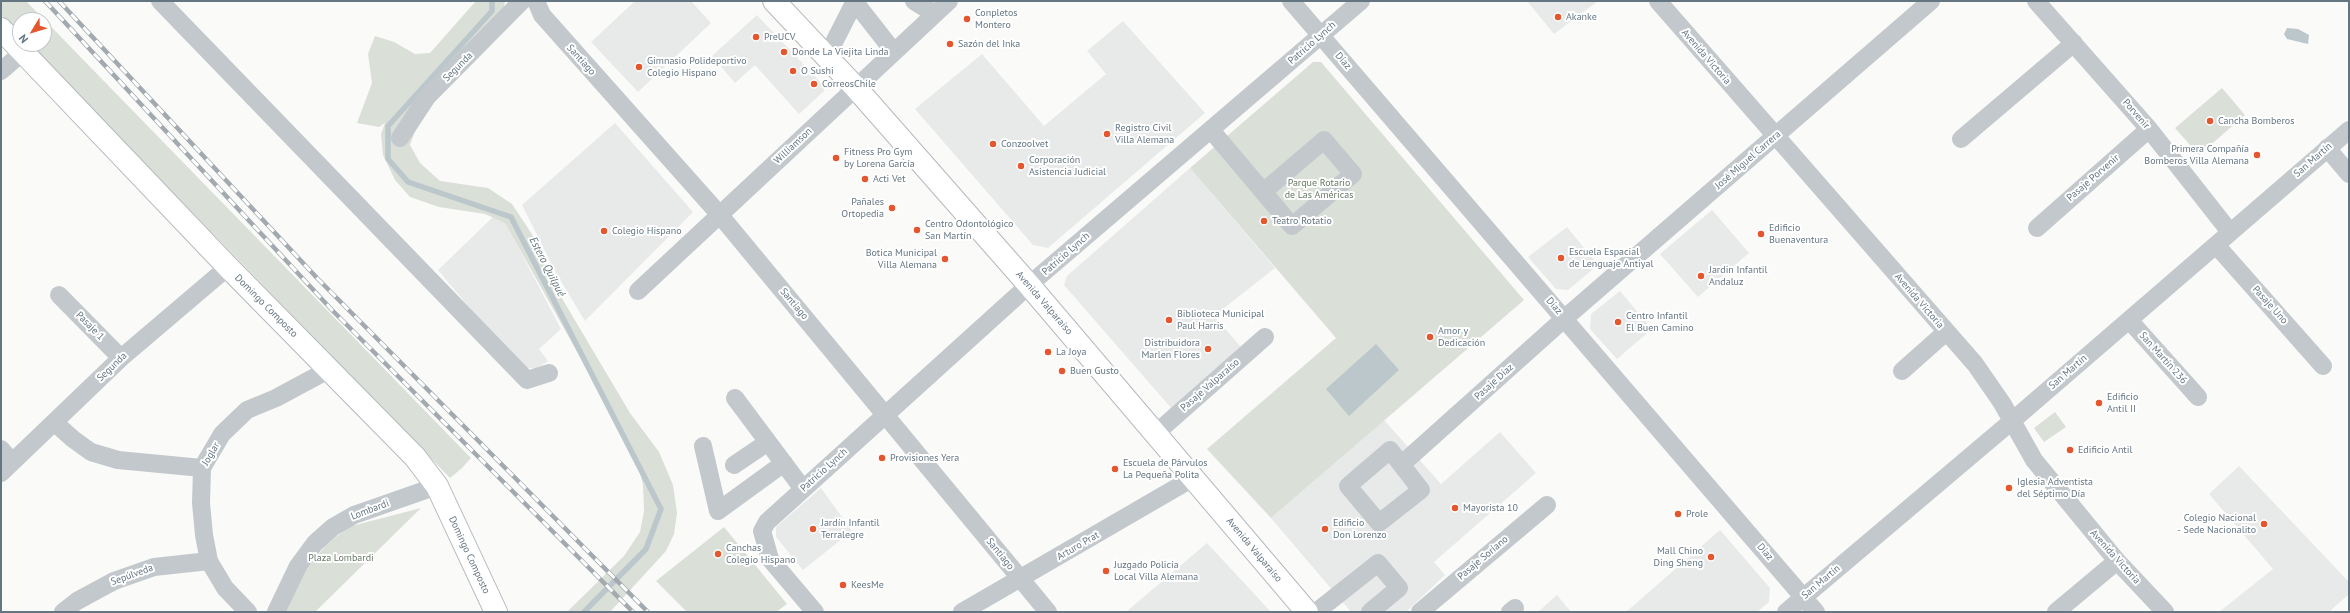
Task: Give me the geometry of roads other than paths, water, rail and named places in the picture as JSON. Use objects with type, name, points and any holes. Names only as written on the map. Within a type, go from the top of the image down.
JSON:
[{"type":"main road","name":"Avenida Valparaíso","points":[[774,1],[856,88],[1029,285],[1307,612]]},
{"type":"main road","name":"Domingo Composto","points":[[1,29],[12,40]]},
{"type":"main road","name":"Domingo Composto","points":[[23,52],[228,267],[415,457],[437,486],[492,611]]},
{"type":"street","points":[[160,1],[527,380],[549,373]]},
{"type":"street","name":"Segunda","points":[[400,138],[427,97],[522,1]]},
{"type":"street","name":"Santiago","points":[[536,1],[542,15],[719,214],[886,414],[1048,612]]},
{"type":"street","points":[[826,56],[854,1],[894,52]]},
{"type":"street","points":[[914,1],[935,14]]},
{"type":"street","name":"Williamson","points":[[638,291],[948,1]]},
{"type":"street","name":"Díaz","points":[[1291,1],[1565,318],[1816,612]]},
{"type":"street","name":"Patricio Lynch","points":[[815,612],[770,559],[762,531],[767,522],[1029,285],[1361,1]]},
{"type":"street","name":"Avenida Victoria","points":[[1658,1],[1975,364],[2012,421],[2034,460],[2117,561],[2166,612]]},
{"type":"street","name":"José Miguel Carrera","points":[[1565,318],[1931,1]]},
{"type":"street","name":"Porvenir","points":[[2036,1],[2149,129],[2230,232]]},
{"type":"street","points":[[1961,139],[2074,43]]},
{"type":"street","points":[[1,70],[23,52]]},
{"type":"street","name":"Pasaje Porvenir","points":[[2037,228],[2149,129]]},
{"type":"street","points":[[1210,130],[1292,226],[1353,174],[1324,140],[1263,192]]},
{"type":"street","name":"San Martín","points":[[1786,612],[2012,421],[2326,148],[2349,130]]},
{"type":"street","points":[[2326,148],[2349,174]]},
{"type":"street","name":"Pasaje Uno","points":[[2216,244],[2324,366]]},
{"type":"street","name":"Segunda","points":[[5,462],[55,423],[121,358],[228,267]]},
{"type":"street","name":"Pasaje 1","points":[[59,295],[121,358]]},
{"type":"street","name":"Pasaje Díaz","points":[[1402,464],[1565,318]]},
{"type":"street","name":"San Martín 236","points":[[2129,320],[2198,397]]},
{"type":"street","points":[[1902,371],[1946,332]]},
{"type":"street","name":"Pasaje Valparaíso","points":[[1156,434],[1266,337]]},
{"type":"street","name":"Joglar","points":[[248,612],[225,588],[209,561],[204,535],[201,504],[202,468],[222,434],[247,410],[276,398],[330,369]]},
{"type":"street","points":[[735,398],[803,489]]},
{"type":"street","points":[[55,423],[73,440],[91,452],[118,460],[202,468]]},
{"type":"street","points":[[734,465],[768,442]]},
{"type":"street","points":[[703,446],[718,511],[784,463]]},
{"type":"street","name":"Arturo Prat","points":[[962,612],[1193,478]]},
{"type":"street","name":"Lombardi","points":[[276,612],[298,566],[315,544],[333,527],[354,515],[437,486]]},
{"type":"street","name":"Pasaje Soriano","points":[[1420,612],[1547,505]]},
{"type":"street","name":"Sepúlveda","points":[[63,612],[77,602],[114,581],[154,567],[209,561]]},
{"type":"street","points":[[2056,612],[2117,561]]},
{"type":"street","points":[[1316,612],[1378,563],[1399,588],[1370,612]]},
{"type":"waterway","name":"Estero Quilpué","points":[[492,1],[492,11],[388,126],[388,159],[408,182],[511,217],[661,509],[646,549],[584,612]]},
{"type":"railway","points":[[45,1],[332,310],[633,612]]},
{"type":"railway","points":[[59,1],[317,278],[648,612]]},
{"type":"place","name":"Akanke","points":[[1558,17]]},
{"type":"place","name":"Conpletos Montero","points":[[967,19]]},
{"type":"place","name":"PreUCV","points":[[756,37]]},
{"type":"place","name":"Sazón del Inka","points":[[950,44]]},
{"type":"place","name":"Donde La Viejita Linda","points":[[784,52]]},
{"type":"place","name":"Gimnasio Polideportivo Colegio Hispano","points":[[639,67]]},
{"type":"place","name":"O Sushi","points":[[793,71]]},
{"type":"place","name":"CorreosChile","points":[[814,84]]},
{"type":"place","name":"Cancha Bomberos","points":[[2210,121]]},
{"type":"place","name":"Registro Civil Villa Alemana","points":[[1107,134]]},
{"type":"place","name":"Conzoolvet","points":[[993,144]]},
{"type":"place","name":"Primera Compañía Bomberos Villa Alemana","points":[[2257,155]]},
{"type":"place","name":"Fitness Pro Gym by Lorena García","points":[[836,158]]},
{"type":"place","name":"Corporación Asistencia Judicial","points":[[1021,166]]},
{"type":"place","name":"Acti Vet","points":[[865,179]]},
{"type":"place","name":"Pañales Ortopedia","points":[[892,208]]},
{"type":"place","name":"Teatro Rotatio","points":[[1264,221]]},
{"type":"place","name":"Centro Odontológico San Martín","points":[[917,230]]},
{"type":"place","name":"Colegio Hispano","points":[[604,231]]},
{"type":"place","name":"Edificio Buenaventura","points":[[1761,234]]},
{"type":"place","name":"Escuela Espacial de Lenguaje Antiyal","points":[[1561,258]]},
{"type":"place","name":"Botica Municipal Villa Alemana","points":[[945,259]]},
{"type":"place","name":"Jardin Infantil Andaluz","points":[[1701,276]]},
{"type":"place","name":"Biblioteca Municipal Paul Harris","points":[[1169,320]]},
{"type":"place","name":"Centro Infantil El Buen Camino","points":[[1618,322]]},
{"type":"place","name":"Amor y Dedicación","points":[[1430,337]]},
{"type":"place","name":"Distribuidora Marlen Flores","points":[[1208,349]]},
{"type":"place","name":"La Joya","points":[[1048,352]]},
{"type":"place","name":"Buen Gusto","points":[[1062,371]]},
{"type":"place","name":"Edificio Antil II","points":[[2099,403]]},
{"type":"place","name":"Edificio Antil","points":[[2070,450]]},
{"type":"place","name":"Provisiones Yera","points":[[882,458]]},
{"type":"place","name":"Escuela de Párvulos La Pequeña Polita","points":[[1115,469]]},
{"type":"place","name":"Iglesia Adventista del Séptimo Día","points":[[2009,488]]},
{"type":"place","name":"Mayorista 10","points":[[1455,508]]},
{"type":"place","name":"Prole","points":[[1678,514]]},
{"type":"place","name":"Colegio Nacional - Sede Nacionalito","points":[[2264,524]]},
{"type":"place","name":"Jardín Infantil Terralegre","points":[[813,529]]},
{"type":"place","name":"Edificio Don Lorenzo","points":[[1325,529]]},
{"type":"place","name":"Canchas Colegio Hispano","points":[[718,554]]},
{"type":"place","name":"Mall Chino Ding Sheng","points":[[1711,557]]},
{"type":"place","name":"Juzgado Policía Local Villa Alemana","points":[[1106,571]]},
{"type":"place","name":"KeesMe","points":[[843,585]]},
{"type":"park label","name":"Parque Rotario de Las Américas","points":[[1319,188]]},
{"type":"park label","name":"Plaza Lombardi","points":[[341,558]]}]
